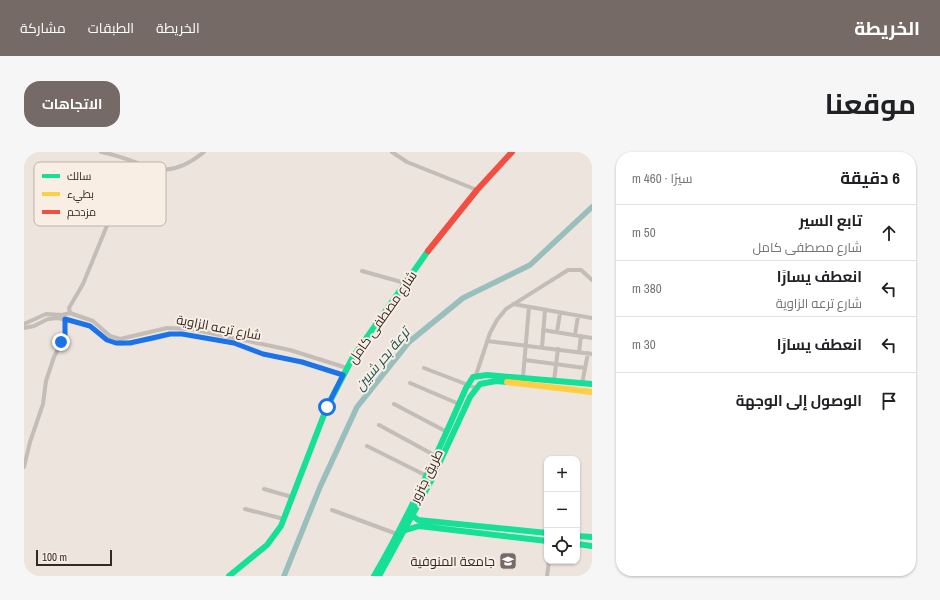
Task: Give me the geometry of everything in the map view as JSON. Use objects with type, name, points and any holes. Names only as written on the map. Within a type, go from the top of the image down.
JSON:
[{"type":"main road","name":"شارع مصطفى كامل","points":[[229,576],[267,545],[284,520],[324,415],[347,368],[405,283],[477,190],[512,152]]},
{"type":"main road","points":[[476,375],[523,377],[592,384]]},
{"type":"main road","name":"طريق جنزور","points":[[374,576],[427,476],[467,384],[476,375]]},
{"type":"main road","points":[[478,386],[496,381],[592,392]]},
{"type":"main road","name":"طريق جنزور","points":[[379,576],[406,530],[478,386]]},
{"type":"main road","points":[[413,516],[418,520],[544,533]]},
{"type":"main road","points":[[406,530],[419,526],[544,542]]},
{"type":"main road","points":[[502,536],[503,528]]},
{"type":"main road","points":[[580,536],[592,537]]},
{"type":"main road","points":[[580,544],[592,546]]},
{"type":"street","points":[[101,152],[120,156],[135,162]]},
{"type":"street","points":[[166,170],[193,161],[204,152]]},
{"type":"street","points":[[392,152],[407,162],[477,190]]},
{"type":"street","points":[[70,314],[69,308],[83,284],[107,226]]},
{"type":"street","points":[[476,375],[487,340],[497,320],[513,304],[568,270],[581,270],[592,280]]},
{"type":"street","points":[[362,271],[405,283]]},
{"type":"street","points":[[513,304],[592,318]]},
{"type":"street","points":[[523,377],[529,307]]},
{"type":"street","points":[[542,348],[545,310]]},
{"type":"street","points":[[557,332],[560,313]]},
{"type":"street","name":"شارع ترعه الزاوية","points":[[24,324],[46,314],[70,314],[93,321],[108,334],[117,339],[126,339],[167,328],[191,329],[260,345],[290,350],[347,368]]},
{"type":"street","points":[[575,335],[578,316]]},
{"type":"street","name":"شارع ترعه الزاوية","points":[[24,328],[34,326],[48,319],[65,319],[90,326],[107,340],[116,343],[130,343],[170,334],[182,334],[234,343],[259,353],[302,362],[343,375]]},
{"type":"street","points":[[24,467],[30,442],[43,404],[46,381],[54,357],[65,336],[65,319]]},
{"type":"street","points":[[543,330],[592,338]]},
{"type":"street","points":[[579,352],[581,336]]},
{"type":"street","points":[[487,340],[590,354],[585,368],[582,384]]},
{"type":"street","points":[[554,381],[558,350]]},
{"type":"street","points":[[524,360],[585,368]]},
{"type":"street","points":[[424,368],[467,384],[478,386]]},
{"type":"street","points":[[410,383],[459,404]]},
{"type":"street","points":[[394,404],[447,432]]},
{"type":"street","points":[[379,425],[436,456]]},
{"type":"street","points":[[367,446],[427,476]]},
{"type":"street","points":[[264,489],[292,497]]},
{"type":"street","points":[[245,508],[284,520]]},
{"type":"street","points":[[332,510],[397,534]]},
{"type":"street","points":[[547,576],[549,564]]},
{"type":"waterway","name":"ترعة بحر شبين","points":[[284,576],[320,487],[357,407],[409,342],[463,298],[530,265],[592,207]]},
{"type":"traffic: fast","points":[[229,576],[267,545],[281,526],[327,407],[353,357],[428,251]]},
{"type":"traffic: fast","points":[[374,576],[411,507],[466,388],[473,377],[487,375],[592,384]]},
{"type":"traffic: fast","points":[[379,576],[431,481],[470,397],[480,384],[496,381],[507,382]]},
{"type":"traffic: fast","points":[[413,516],[418,520],[544,533]]},
{"type":"traffic: fast","points":[[406,530],[419,526],[544,541]]},
{"type":"traffic: fast","points":[[580,536],[592,537]]},
{"type":"traffic: fast","points":[[580,544],[592,546]]},
{"type":"traffic: slow","points":[[507,382],[592,392]]},
{"type":"traffic: jam","points":[[428,251],[477,190],[512,152]]},
{"type":"place","name":"جامعة المنوفية","points":[[508,561]]},
{"type":"route","points":[[61,342],[65,336],[65,319],[90,326],[107,340],[120,344],[153,339],[176,333],[234,343],[254,352],[277,358],[291,359],[343,375],[327,407]]}]
